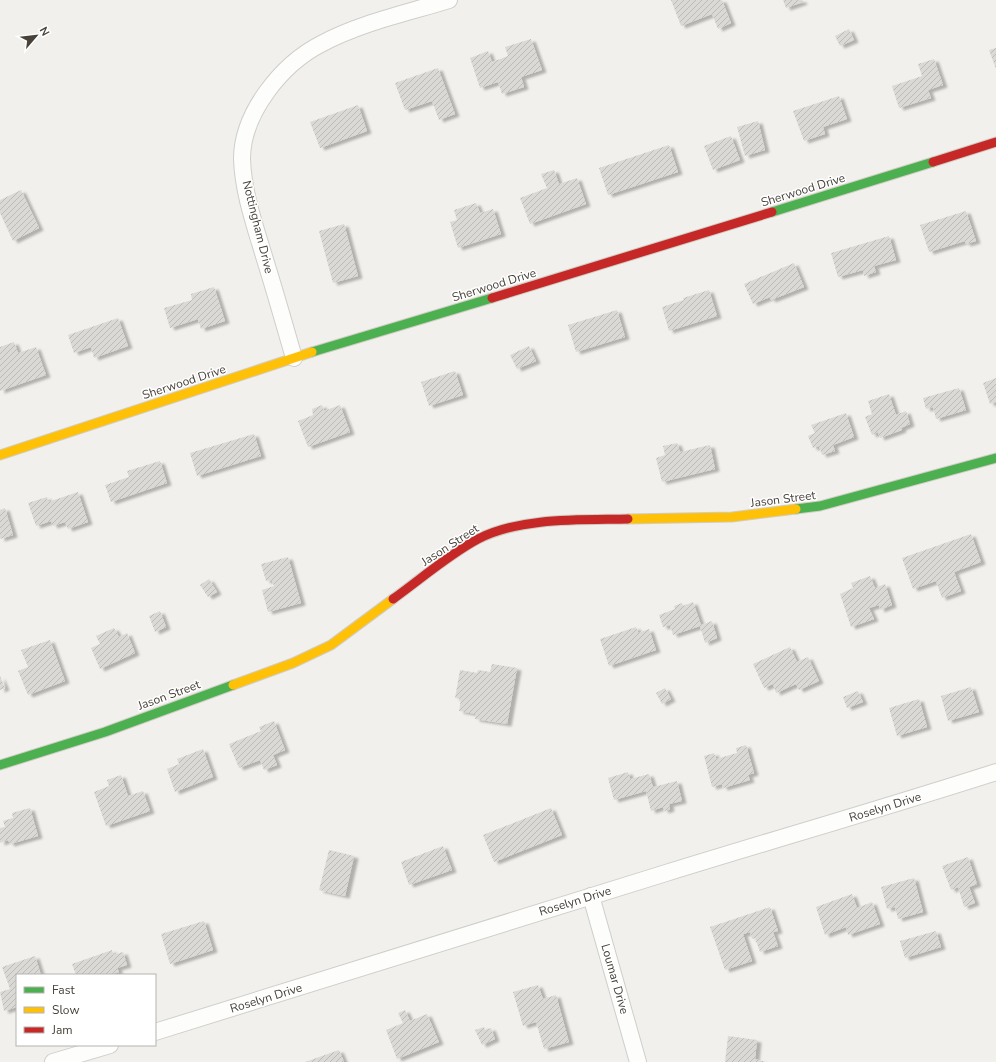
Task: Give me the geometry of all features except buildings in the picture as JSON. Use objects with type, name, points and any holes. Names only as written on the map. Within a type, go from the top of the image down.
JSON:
[{"type":"street","name":"Nottingham Drive","points":[[294,358],[252,216],[245,184],[242,158],[244,143],[257,107],[274,81],[294,61],[320,44],[351,30],[449,0]]},
{"type":"street","name":"Sherwood Drive","points":[[0,454],[294,358],[996,142]]},
{"type":"street","name":"Jason Street","points":[[0,765],[105,732],[314,654],[348,633],[455,554],[478,539],[501,530],[522,525],[573,520],[732,517],[778,512],[836,502],[996,458]]},
{"type":"street","name":"Roselyn Drive","points":[[156,1032],[344,975],[591,896],[890,806],[996,772]]},
{"type":"street","name":"Loumar Drive","points":[[591,896],[638,1062]]},
{"type":"street","points":[[53,1062],[103,1052]]},
{"type":"traffic: fast","points":[[772,212],[933,162]]},
{"type":"traffic: fast","points":[[312,352],[492,298]]},
{"type":"traffic: fast","points":[[796,509],[820,506],[996,458]]},
{"type":"traffic: fast","points":[[0,765],[105,732],[233,685]]},
{"type":"traffic: slow","points":[[0,455],[312,352]]},
{"type":"traffic: slow","points":[[628,519],[732,517],[796,509]]},
{"type":"traffic: slow","points":[[233,685],[293,663],[331,645],[393,599]]},
{"type":"traffic: jam","points":[[933,162],[996,142]]},
{"type":"traffic: jam","points":[[492,298],[772,212]]},
{"type":"traffic: jam","points":[[393,599],[456,552],[478,539],[495,532],[532,523],[552,521],[628,519]]}]
